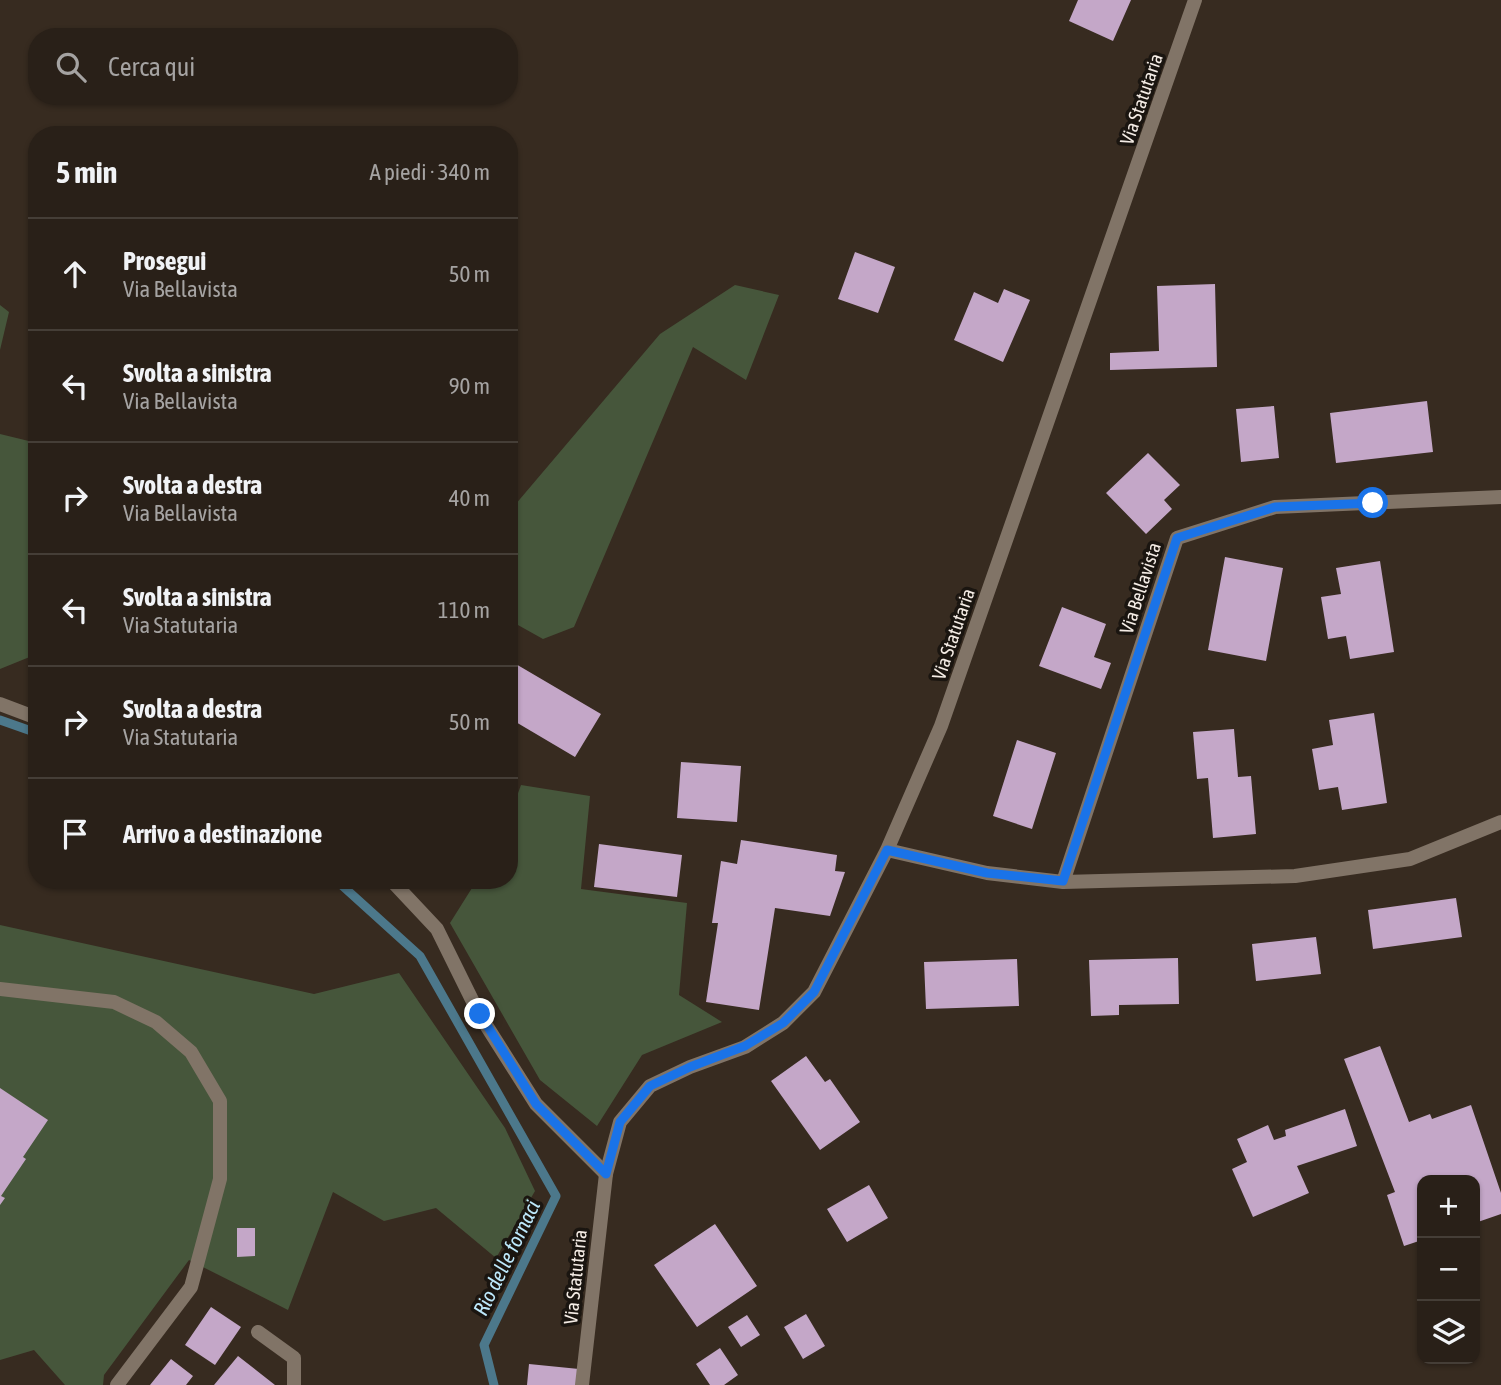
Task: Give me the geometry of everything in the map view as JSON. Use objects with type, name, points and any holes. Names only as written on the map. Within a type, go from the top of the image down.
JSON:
[{"type":"street","name":"Via Statutaria","points":[[582,1385],[606,1174],[620,1122],[650,1086],[745,1046],[783,1023],[814,992],[887,850],[941,726],[1195,0]]},
{"type":"street","name":"Via Bellavista","points":[[1063,881],[1177,538],[1275,507],[1501,497]]},
{"type":"street","points":[[0,704],[28,715]]},
{"type":"street","points":[[887,850],[987,873],[1063,881],[1200,879],[1308,874],[1410,859],[1501,822]]},
{"type":"street","points":[[399,889],[437,929],[480,1014],[536,1104],[606,1174]]},
{"type":"street","points":[[0,989],[114,1002],[156,1022],[191,1052],[220,1101],[220,1179],[191,1287],[117,1385]]},
{"type":"street","points":[[258,1332],[294,1358],[294,1385]]},
{"type":"green space","points":[[735,285],[779,295],[746,380],[693,347],[574,627],[543,639],[518,625],[518,501],[660,334]]},
{"type":"green space","points":[[0,305],[9,312],[0,350]]},
{"type":"green space","points":[[0,434],[28,441],[28,658],[0,669]]},
{"type":"green space","points":[[521,785],[590,796],[581,889],[687,903],[679,995],[722,1022],[642,1055],[597,1126],[540,1080],[450,923],[471,889],[518,889],[518,793]]},
{"type":"green space","points":[[0,925],[314,994],[399,973],[505,1128],[535,1191],[496,1258],[436,1208],[384,1221],[333,1192],[288,1310],[189,1260],[104,1375],[103,1385],[65,1385],[34,1350],[0,1360]]},
{"type":"building","points":[[1078,0],[1131,0],[1113,41],[1069,21]]},
{"type":"building","points":[[855,252],[895,267],[878,313],[838,299]]},
{"type":"building","points":[[1215,284],[1217,367],[1110,370],[1110,353],[1159,351],[1157,286]]},
{"type":"building","points":[[1004,289],[1030,300],[1003,362],[954,340],[974,292],[998,303]]},
{"type":"building","points":[[1427,401],[1433,452],[1336,463],[1330,413]]},
{"type":"building","points":[[1274,406],[1279,458],[1241,462],[1236,409]]},
{"type":"building","points":[[1148,453],[1180,485],[1164,500],[1172,509],[1146,534],[1106,493]]},
{"type":"building","points":[[1225,557],[1283,568],[1266,661],[1208,650]]},
{"type":"building","points":[[1380,561],[1394,652],[1350,659],[1346,636],[1328,639],[1321,597],[1341,594],[1336,568]]},
{"type":"building","points":[[1062,607],[1106,624],[1094,657],[1111,663],[1101,689],[1039,666]]},
{"type":"building","points":[[518,665],[601,714],[575,757],[518,723]]},
{"type":"building","points":[[1374,713],[1387,803],[1342,810],[1338,787],[1319,790],[1312,749],[1333,745],[1329,720]]},
{"type":"building","points":[[1234,729],[1238,777],[1251,776],[1256,834],[1213,838],[1208,778],[1197,779],[1193,732]]},
{"type":"building","points":[[1017,740],[1056,753],[1032,829],[993,816]]},
{"type":"building","points":[[681,762],[741,766],[737,822],[677,818]]},
{"type":"building","points":[[741,840],[837,855],[835,871],[845,872],[830,916],[775,908],[759,1010],[706,1002],[718,923],[712,923],[721,861],[737,864]]},
{"type":"building","points":[[599,844],[682,855],[677,897],[594,887]]},
{"type":"building","points":[[1456,898],[1462,937],[1373,949],[1368,910]]},
{"type":"building","points":[[1316,937],[1321,974],[1256,981],[1252,944]]},
{"type":"building","points":[[1178,958],[1179,1004],[1119,1005],[1119,1015],[1091,1016],[1089,960]]},
{"type":"building","points":[[1017,959],[1019,1006],[926,1009],[924,962]]},
{"type":"building","points":[[1380,1046],[1409,1122],[1430,1114],[1432,1119],[1471,1105],[1501,1193],[1501,1214],[1480,1221],[1480,1175],[1417,1175],[1417,1242],[1404,1246],[1387,1195],[1395,1192],[1344,1059]]},
{"type":"building","points":[[806,1056],[825,1082],[830,1079],[860,1122],[820,1150],[771,1081]]},
{"type":"building","points":[[0,1088],[48,1120],[23,1157],[26,1159],[1,1196],[5,1198],[0,1205]]},
{"type":"building","points":[[1345,1109],[1357,1146],[1297,1166],[1309,1193],[1253,1217],[1232,1169],[1247,1162],[1237,1139],[1268,1125],[1274,1140],[1286,1136],[1285,1130]]},
{"type":"building","points":[[869,1185],[888,1218],[847,1242],[827,1209]]},
{"type":"building","points":[[715,1224],[757,1286],[697,1327],[654,1265]]},
{"type":"building","points":[[237,1228],[255,1228],[255,1256],[237,1257]]},
{"type":"building","points":[[211,1307],[241,1327],[215,1365],[185,1345]]},
{"type":"building","points":[[806,1314],[825,1346],[803,1359],[784,1327]]},
{"type":"building","points":[[747,1315],[760,1335],[741,1347],[728,1327]]},
{"type":"building","points":[[720,1348],[738,1375],[724,1385],[710,1385],[696,1364]]},
{"type":"building","points":[[238,1356],[275,1385],[214,1385]]},
{"type":"building","points":[[171,1359],[193,1376],[186,1385],[150,1385]]},
{"type":"building","points":[[529,1364],[579,1369],[577,1385],[527,1385]]},
{"type":"waterway","name":"Rio delle fornaci","points":[[0,720],[28,730]]},
{"type":"waterway","name":"Rio delle fornaci","points":[[346,889],[420,956],[556,1196],[484,1345],[494,1385]]},
{"type":"route","points":[[480,1014],[536,1104],[606,1174],[620,1122],[650,1086],[745,1046],[783,1023],[814,992],[887,850],[987,873],[1063,881],[1177,538],[1275,507],[1373,503]]}]
